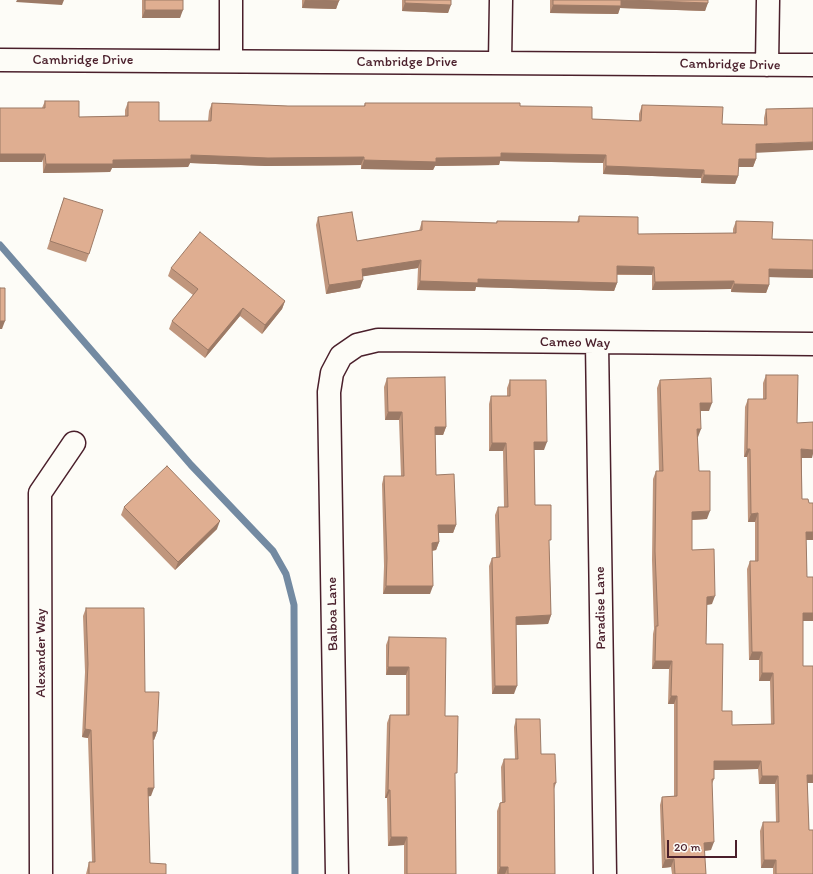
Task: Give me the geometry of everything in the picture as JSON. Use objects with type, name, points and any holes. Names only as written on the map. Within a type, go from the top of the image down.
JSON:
[{"type":"street","points":[[231,0],[231,60]]},
{"type":"street","points":[[500,62],[501,0]]},
{"type":"street","points":[[767,65],[768,0]]},
{"type":"street","name":"Cambridge Drive","points":[[0,60],[231,60],[813,65]]},
{"type":"street","name":"Cameo Way","points":[[341,356],[357,345],[378,340],[813,344]]},
{"type":"street","name":"Paradise Lane","points":[[597,343],[605,874]]},
{"type":"street","name":"Balboa Lane","points":[[337,874],[329,392],[332,374],[341,356]]},
{"type":"street","name":"Alexander Way","points":[[41,874],[40,493],[74,443]]},
{"type":"building","points":[[145,0],[183,0],[183,10],[145,10]]},
{"type":"building","points":[[311,0],[339,0],[339,1]]},
{"type":"building","points":[[405,0],[451,0],[451,5],[405,3]]},
{"type":"building","points":[[553,0],[621,0],[621,6],[553,5]]},
{"type":"building","points":[[626,0],[708,0],[708,3]]},
{"type":"building","points":[[45,101],[79,101],[79,117],[128,116],[128,102],[159,102],[159,121],[211,121],[212,103],[288,106],[365,106],[365,103],[520,103],[520,106],[592,107],[592,119],[641,121],[642,105],[723,107],[722,124],[767,125],[766,109],[813,108],[813,142],[756,144],[756,159],[739,159],[738,176],[704,175],[704,170],[606,166],[606,155],[501,153],[501,157],[436,158],[436,162],[364,160],[364,157],[268,158],[191,155],[191,159],[113,160],[113,164],[46,164],[45,154],[0,154],[0,108],[45,108]]},
{"type":"building","points":[[64,198],[103,210],[89,254],[50,241]]},
{"type":"building","points":[[352,212],[357,241],[422,230],[422,221],[497,223],[497,221],[579,222],[579,216],[638,217],[638,234],[736,233],[736,221],[773,222],[772,239],[813,240],[813,270],[769,269],[769,285],[734,284],[734,281],[655,282],[654,267],[617,266],[617,283],[478,279],[478,283],[420,281],[421,260],[362,269],[363,280],[329,285],[318,217]]},
{"type":"building","points":[[200,232],[285,301],[265,325],[243,308],[208,350],[172,321],[198,289],[171,268]]},
{"type":"building","points":[[0,288],[5,288],[5,321],[0,321]]},
{"type":"building","points":[[766,375],[798,375],[797,423],[813,422],[813,450],[801,449],[802,499],[808,499],[809,503],[813,503],[813,532],[806,532],[807,577],[813,577],[813,613],[803,613],[803,666],[813,666],[813,775],[807,775],[809,830],[813,830],[813,874],[776,874],[776,860],[764,860],[763,822],[779,822],[778,776],[762,776],[761,761],[714,761],[714,779],[712,779],[714,842],[704,843],[706,874],[675,874],[674,859],[665,860],[662,797],[677,796],[677,696],[671,696],[672,661],[655,661],[656,626],[658,626],[655,551],[656,471],[663,471],[660,380],[711,378],[712,403],[700,403],[701,429],[697,429],[699,471],[710,471],[710,511],[692,512],[692,550],[714,549],[715,596],[707,597],[706,644],[723,644],[722,711],[732,711],[732,725],[774,724],[773,673],[762,673],[762,652],[752,652],[750,561],[758,561],[758,513],[751,514],[750,449],[747,449],[748,399],[766,399]]},
{"type":"building","points":[[445,377],[446,427],[435,427],[436,475],[454,474],[456,525],[438,525],[439,542],[432,543],[433,586],[386,586],[387,558],[384,476],[404,476],[402,412],[388,412],[387,378]]},
{"type":"building","points":[[510,380],[546,380],[547,442],[534,442],[535,505],[551,505],[551,540],[549,540],[551,615],[516,617],[517,686],[495,686],[492,558],[500,557],[498,507],[508,507],[506,443],[492,443],[491,396],[510,396]]},
{"type":"building","points":[[167,466],[220,521],[178,562],[124,507]]},
{"type":"building","points":[[86,608],[144,608],[145,692],[159,692],[157,732],[153,732],[154,788],[148,788],[150,863],[166,864],[166,874],[89,874],[89,862],[95,862],[91,730],[85,729],[88,664]]},
{"type":"building","points":[[389,637],[446,638],[445,716],[458,716],[457,773],[455,773],[456,874],[407,874],[407,837],[391,837],[390,790],[388,790],[390,715],[409,715],[409,667],[388,667]]},
{"type":"building","points":[[516,719],[540,719],[541,754],[555,754],[555,874],[508,874],[508,867],[500,867],[500,803],[505,802],[504,759],[518,759]]},
{"type":"waterway","points":[[0,245],[191,465],[273,551],[286,574],[294,605],[295,874]]}]
